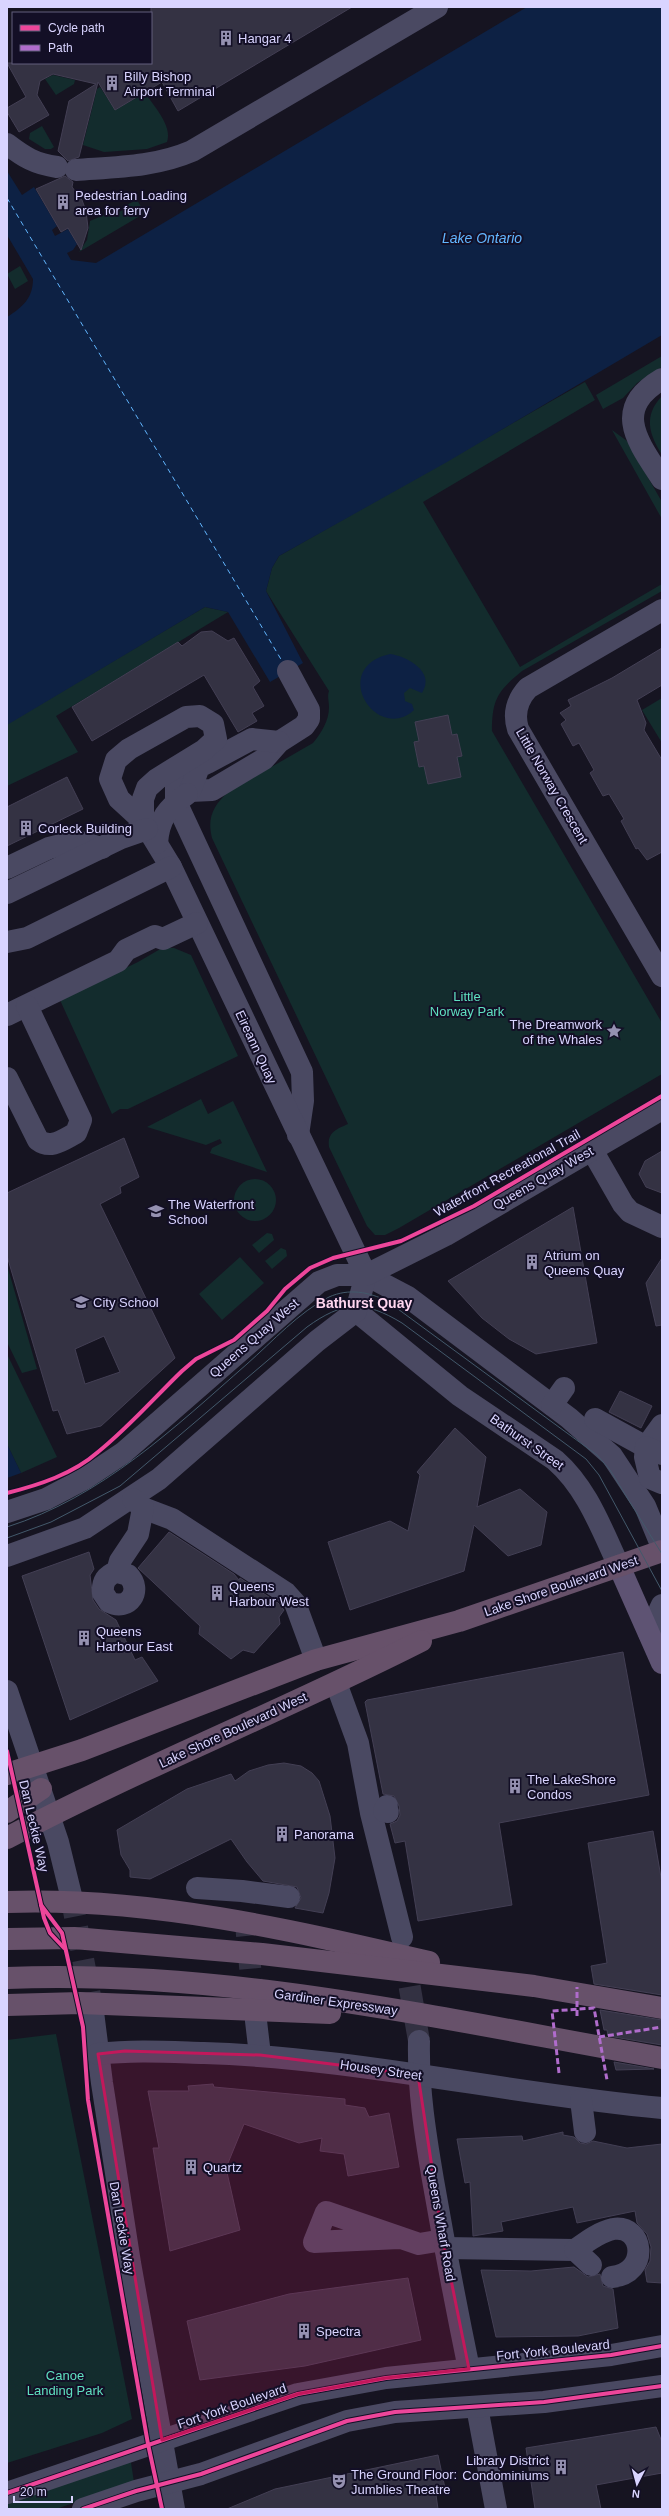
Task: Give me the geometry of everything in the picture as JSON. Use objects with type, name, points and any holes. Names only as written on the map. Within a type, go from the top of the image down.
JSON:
[{"type":"highway","name":"Lake Shore Boulevard West","points":[[7,1774],[33,1764],[82,1750],[316,1660],[459,1621],[662,1551]]},
{"type":"highway","name":"Lake Shore Boulevard West","points":[[7,1838],[105,1789],[336,1683],[459,1621]]},
{"type":"highway","points":[[7,1812],[41,1789]]},
{"type":"highway","points":[[7,1902],[54,1900],[107,1904],[258,1925],[332,1939],[534,1986]]},
{"type":"highway","points":[[7,1939],[74,1938],[262,1954],[534,1986],[662,2008]]},
{"type":"highway","name":"Gardiner Expressway","points":[[7,1978],[69,1976],[219,1984],[444,2018],[662,2058]]},
{"type":"highway","points":[[7,2005],[80,2003],[444,2018]]},
{"type":"main road","name":"Bathurst Street","points":[[618,1566],[662,1663]]},
{"type":"street","points":[[7,144],[28,160],[39,165],[67,168],[142,166],[175,159],[192,151],[437,7]]},
{"type":"street","points":[[662,379],[642,394],[635,404],[633,416],[637,440],[662,479]]},
{"type":"street","name":"Little Norway Crescent","points":[[662,610],[528,688],[518,700],[515,720],[518,729],[662,976]]},
{"type":"street","points":[[7,893],[102,848],[158,827],[165,814],[183,797],[212,790],[264,759],[279,742],[304,726],[309,719],[309,710],[303,696],[288,670]]},
{"type":"street","name":"Eireann Quay","points":[[176,768],[204,750],[216,739],[213,724],[200,716],[186,717],[129,749],[116,760],[110,779],[114,792],[149,831],[171,867],[366,1275]]},
{"type":"street","points":[[149,831],[143,799],[147,788],[157,779],[176,768],[183,797],[302,1072],[303,1101],[298,1135]]},
{"type":"street","points":[[7,868],[49,848],[77,841],[102,848]]},
{"type":"street","points":[[7,942],[27,938],[171,867]]},
{"type":"street","points":[[7,1015],[118,961],[130,963],[163,948],[164,939],[198,924]]},
{"type":"street","points":[[7,1078],[38,1140],[43,1144],[51,1145],[76,1133],[81,1120],[27,1006]]},
{"type":"street","name":"Queens Quay West","points":[[7,1512],[46,1499],[84,1479],[123,1454],[319,1282],[337,1275],[366,1275],[446,1234],[662,1109]]},
{"type":"street","points":[[592,1150],[623,1204],[630,1212],[662,1227]]},
{"type":"street","points":[[7,1556],[85,1528],[138,1503],[159,1479],[317,1341],[356,1311],[366,1275],[408,1297],[558,1397],[612,1456],[645,1506],[662,1547]]},
{"type":"street","name":"Bathurst Street","points":[[356,1311],[460,1396],[555,1460],[569,1472],[581,1488],[618,1566]]},
{"type":"street","points":[[595,1419],[647,1447]]},
{"type":"street","points":[[662,1425],[647,1447],[645,1457],[650,1478],[662,1483]]},
{"type":"street","points":[[604,1449],[647,1447]]},
{"type":"street","points":[[117,1572],[120,1561],[138,1534],[138,1503]]},
{"type":"street","points":[[138,1503],[172,1519],[286,1593],[295,1603],[316,1660]]},
{"type":"street","points":[[649,1633],[662,1605]]},
{"type":"street","points":[[336,1683],[358,1743],[373,1778],[383,1810],[402,1937]]},
{"type":"street","name":"Dan Leckie Way","points":[[7,1691],[50,1817],[71,1895]]},
{"type":"street","points":[[197,1888],[242,1890],[289,1897]]},
{"type":"street","points":[[242,1890],[245,1914]]},
{"type":"street","name":"Dan Leckie Way","points":[[93,2012],[130,2263],[174,2509]]},
{"type":"street","points":[[256,2021],[260,2055]]},
{"type":"street","name":"Queens Wharf Road","points":[[419,2041],[418,2075],[444,2244],[469,2369]]},
{"type":"street","name":"Housey Street","points":[[98,2054],[125,2051],[260,2055],[418,2075],[581,2100],[662,2108]]},
{"type":"street","points":[[581,2100],[585,2132]]},
{"type":"street","points":[[399,2238],[419,2244],[575,2250],[600,2234],[613,2229],[624,2230],[632,2235],[639,2252],[636,2265],[622,2276],[612,2278]]},
{"type":"street","points":[[575,2250],[591,2265]]},
{"type":"street","name":"Fort York Boulevard","points":[[7,2493],[298,2394],[386,2378],[610,2355],[662,2346]]},
{"type":"street","points":[[83,2509],[169,2482],[201,2474],[348,2421],[396,2412],[477,2407],[588,2397],[662,2386]]},
{"type":"street","points":[[477,2407],[496,2509]]},
{"type":"highlighted area","points":[[125,2051],[260,2055],[418,2075],[443,2240],[469,2369],[386,2378],[298,2394],[162,2440],[98,2054]]},
{"type":"green space","points":[[53,75],[75,80],[74,84],[56,95],[45,79]]},
{"type":"green space","points":[[100,87],[115,110],[145,93],[165,123],[168,136],[167,142],[147,149],[104,152],[83,145],[97,89]]},
{"type":"green space","points":[[42,126],[54,147],[51,149],[45,149],[29,139],[30,133]]},
{"type":"green space","points":[[137,200],[145,213],[79,252],[87,240],[90,221],[118,209],[119,212],[123,210],[122,207]]},
{"type":"green space","points":[[20,266],[28,281],[15,289],[7,274]]},
{"type":"green space","points":[[662,356],[662,367],[637,383],[623,398],[603,409],[596,395]]},
{"type":"green space","name":"Little Norway Park","points":[[585,382],[595,400],[423,502],[520,667],[662,584],[662,591],[522,671],[507,684],[498,696],[493,711],[492,731],[662,1023],[662,1074],[399,1228],[385,1235],[375,1235],[367,1226],[329,1147],[331,1134],[348,1124],[212,838],[210,824],[211,818],[218,802],[228,792],[313,743],[322,731],[328,717],[329,691],[266,591],[272,568],[279,556]]},
{"type":"green space","points":[[662,396],[662,455],[651,432],[650,418],[656,403]]},
{"type":"green space","points":[[612,430],[627,441],[662,502],[662,519]]},
{"type":"green space","points":[[205,607],[228,612],[56,716],[78,752],[7,786],[7,724]]},
{"type":"green space","points":[[662,698],[662,743],[642,710]]},
{"type":"green space","points":[[162,948],[174,948],[191,955],[238,1056],[128,1109],[120,1109],[112,1114],[60,1000],[138,962]]},
{"type":"green space","points":[[201,1099],[208,1114],[233,1101],[267,1172],[210,1153],[212,1148],[222,1143],[220,1139],[206,1145],[147,1127]]},
{"type":"green space","points":[[251,1179],[259,1179],[267,1182],[273,1188],[276,1200],[273,1212],[267,1218],[259,1221],[251,1221],[243,1218],[237,1212],[234,1204],[234,1196],[237,1188],[243,1182]]},
{"type":"green space","points":[[267,1233],[272,1234],[274,1240],[259,1253],[252,1245]]},
{"type":"green space","points":[[281,1248],[286,1250],[287,1256],[272,1269],[265,1261]]},
{"type":"green space","points":[[240,1257],[264,1283],[222,1320],[199,1294]]},
{"type":"green space","points":[[7,1265],[37,1369],[22,1373],[7,1342]]},
{"type":"green space","points":[[7,1354],[57,1457],[21,1473],[7,1444]]},
{"type":"green space","name":"Canoe Landing Park","points":[[56,2034],[132,2419],[102,2433],[7,2463],[7,2040]]},
{"type":"green space","points":[[128,2459],[131,2463],[134,2482],[56,2509],[7,2509],[7,2499]]},
{"type":"water","name":"Lake Ontario","points":[[527,7],[662,7],[662,335],[447,462],[279,556],[272,568],[266,591],[303,663],[270,682],[228,612],[205,607],[7,725],[7,317],[18,310],[29,297],[33,286],[33,279],[7,235],[7,171],[22,195],[34,187],[57,226],[52,230],[55,236],[68,229],[77,244],[73,250],[67,253],[71,260],[96,263]]},
{"type":"water","points":[[390,654],[404,658],[418,666],[423,672],[425,678],[425,685],[422,693],[410,688],[404,693],[405,701],[412,704],[414,710],[400,718],[386,718],[374,711],[365,700],[361,687],[362,673],[372,662]]},
{"type":"water","points":[[7,1444],[21,1473],[7,1478]]},
{"type":"building","name":"Hangar 4","points":[[151,7],[352,7],[178,111],[162,82],[115,110],[98,82],[79,157],[68,161],[58,151],[69,101],[96,84],[53,74],[40,81],[37,95],[49,115],[19,132],[7,112],[7,108],[26,97],[7,63],[152,64]]},
{"type":"building","name":"Pedestrian Loading area for ferry","points":[[65,176],[73,182],[72,187],[82,200],[86,211],[88,228],[81,250],[68,228],[61,232],[36,189]]},
{"type":"building","points":[[212,631],[228,641],[234,638],[260,681],[253,687],[264,706],[252,713],[257,721],[238,732],[204,675],[92,741],[72,707],[178,642],[182,646],[201,632]]},
{"type":"building","points":[[662,648],[662,685],[637,700],[646,723],[644,730],[662,760],[662,852],[647,860],[638,848],[636,849],[621,821],[624,819],[609,794],[603,796],[590,773],[594,770],[579,743],[573,746],[561,724],[566,720],[560,713],[571,706],[568,700],[612,678]]},
{"type":"building","points":[[448,715],[452,735],[457,734],[462,756],[457,757],[461,777],[428,784],[424,766],[419,767],[414,742],[419,741],[415,722]]},
{"type":"building","name":"Corleck Building","points":[[67,777],[83,809],[7,846],[7,807]]},
{"type":"building","points":[[124,1138],[139,1177],[120,1187],[121,1193],[100,1204],[175,1358],[101,1426],[67,1434],[58,1410],[53,1411],[7,1256],[7,1193]],"holes":[[[104,1336],[120,1372],[85,1384],[75,1349]]]},
{"type":"building","points":[[662,1151],[662,1193],[646,1187],[639,1174],[645,1161]]},
{"type":"building","name":"Atrium on Queens Quay","points":[[573,1207],[597,1343],[536,1354],[509,1339],[482,1318],[448,1281]]},
{"type":"building","points":[[662,1258],[662,1325],[656,1326],[646,1283]]},
{"type":"building","points":[[620,1391],[652,1406],[641,1428],[609,1412]]},
{"type":"building","points":[[455,1428],[486,1457],[477,1507],[520,1489],[547,1512],[541,1545],[508,1556],[474,1525],[464,1571],[350,1610],[328,1542],[390,1521],[408,1531],[420,1475],[417,1472]]},
{"type":"building","name":"Queens Harbour West","points":[[169,1532],[234,1574],[239,1580],[240,1578],[278,1603],[284,1610],[279,1617],[280,1624],[254,1653],[243,1650],[231,1659],[199,1634],[200,1626],[138,1568]]},
{"type":"building","name":"Queens Harbour East","points":[[89,1552],[94,1569],[90,1575],[93,1600],[99,1609],[116,1620],[135,1660],[142,1657],[158,1681],[70,1720],[22,1576]]},
{"type":"building","name":"The LakeShore Condos","points":[[623,1652],[649,1795],[499,1823],[512,1905],[418,1921],[405,1841],[395,1843],[390,1824],[397,1821],[400,1815],[399,1806],[394,1796],[383,1794],[365,1702],[367,1700]]},
{"type":"building","name":"Panorama","points":[[284,1763],[301,1766],[312,1773],[319,1781],[330,1816],[335,1858],[329,1893],[323,1913],[295,1908],[301,1898],[297,1887],[263,1881],[247,1862],[231,1839],[150,1879],[130,1877],[130,1870],[121,1855],[117,1830],[187,1789],[231,1774],[235,1781],[249,1771],[268,1765]]},
{"type":"building","points":[[653,1831],[662,1883],[662,1995],[594,1984],[591,1966],[607,1963],[588,1843]]},
{"type":"building","points":[[600,2010],[662,2020],[662,2045],[608,2036],[607,2030],[604,2030]]},
{"type":"building","points":[[614,2062],[654,2069],[616,2070]]},
{"type":"building","name":"Quartz","points":[[213,2084],[214,2087],[345,2099],[345,2105],[365,2108],[369,2117],[389,2113],[399,2167],[348,2176],[344,2154],[320,2151],[322,2138],[299,2143],[244,2124],[226,2168],[240,2230],[170,2251],[153,2148],[159,2148],[148,2091],[189,2091],[188,2086]]},
{"type":"building","points":[[563,2132],[563,2135],[574,2137],[580,2143],[586,2144],[593,2141],[627,2148],[662,2144],[662,2283],[647,2282],[645,2270],[650,2261],[651,2247],[647,2234],[637,2223],[635,2211],[577,2223],[573,2207],[501,2222],[503,2231],[473,2236],[470,2182],[465,2183],[457,2139],[522,2136],[523,2141]]},
{"type":"building","points":[[574,2267],[588,2277],[600,2274],[603,2286],[613,2289],[618,2328],[578,2336],[496,2337],[481,2270],[531,2271]]},
{"type":"building","name":"Spectra","points":[[408,2278],[421,2340],[305,2366],[200,2380],[187,2321],[289,2294]]},
{"type":"building","points":[[656,2427],[662,2442],[662,2473],[596,2485],[601,2509],[535,2509],[526,2448]]},
{"type":"building","points":[[438,2455],[446,2493],[436,2495],[438,2509],[227,2509],[275,2489]]},
{"type":"ferry route","points":[[7,198],[282,661]]},
{"type":"tunnel","points":[[71,1895],[93,2012]]},
{"type":"tunnel","points":[[245,1914],[254,2007]]},
{"type":"tunnel","points":[[404,1954],[419,2041]]},
{"type":"tram line","points":[[7,1527],[42,1514],[74,1498],[105,1479],[164,1436],[307,1311],[318,1303],[336,1294],[359,1292],[373,1295],[387,1301],[597,1455],[610,1470],[662,1554]]},
{"type":"tram line","points":[[7,1538],[51,1522],[120,1486],[307,1327],[320,1318],[343,1308],[365,1307],[376,1310],[402,1323],[586,1459],[599,1475],[662,1591]]},
{"type":"marked path","points":[[577,1987],[577,2016]]},
{"type":"marked path","points":[[559,2073],[552,2011],[594,2008],[607,2080]]},
{"type":"marked path","points":[[599,2037],[662,2027]]},
{"type":"cycle path","name":"Waterfront Recreational Trail","points":[[7,1493],[55,1478],[67,1473],[88,1460],[120,1433],[182,1371],[196,1359],[234,1340],[267,1311],[285,1289],[310,1268],[333,1258],[401,1241],[474,1206],[662,1096]]},
{"type":"cycle path","points":[[7,1751],[44,1918],[50,1933],[64,1948]]},
{"type":"cycle path","points":[[41,1905],[62,1933],[83,2027],[88,2100],[148,2444],[162,2509]]},
{"type":"cycle path","points":[[7,2493],[298,2394],[386,2378],[611,2355],[662,2346]]},
{"type":"cycle path","points":[[83,2509],[136,2491],[201,2474],[347,2421],[395,2412],[544,2402],[662,2386]]},
{"type":"place","name":"Hangar 4","points":[[226,38]]},
{"type":"place","name":"Billy Bishop Airport Terminal","points":[[112,83]]},
{"type":"place","name":"Pedestrian Loading area for ferry","points":[[63,202]]},
{"type":"place","name":"Corleck Building","points":[[26,828]]},
{"type":"place","name":"The Dreamwork of the Whales","points":[[614,1031]]},
{"type":"place","name":"The Waterfront School","points":[[156,1211]]},
{"type":"place","name":"Atrium on Queens Quay","points":[[532,1262]]},
{"type":"place","name":"City School","points":[[81,1302]]},
{"type":"place","name":"Queens Harbour West","points":[[217,1593]]},
{"type":"place","name":"Queens Harbour East","points":[[84,1638]]},
{"type":"place","name":"The LakeShore Condos","points":[[515,1786]]},
{"type":"place","name":"Panorama","points":[[282,1834]]},
{"type":"place","name":"Quartz","points":[[191,2167]]},
{"type":"place","name":"Spectra","points":[[304,2331]]},
{"type":"place","name":"Library District Condominiums","points":[[561,2467]]},
{"type":"place","name":"The Ground Floor: Jumblies Theatre","points":[[339,2481]]},
{"type":"district","name":"Bathurst Quay","points":[[364,1303]]}]
